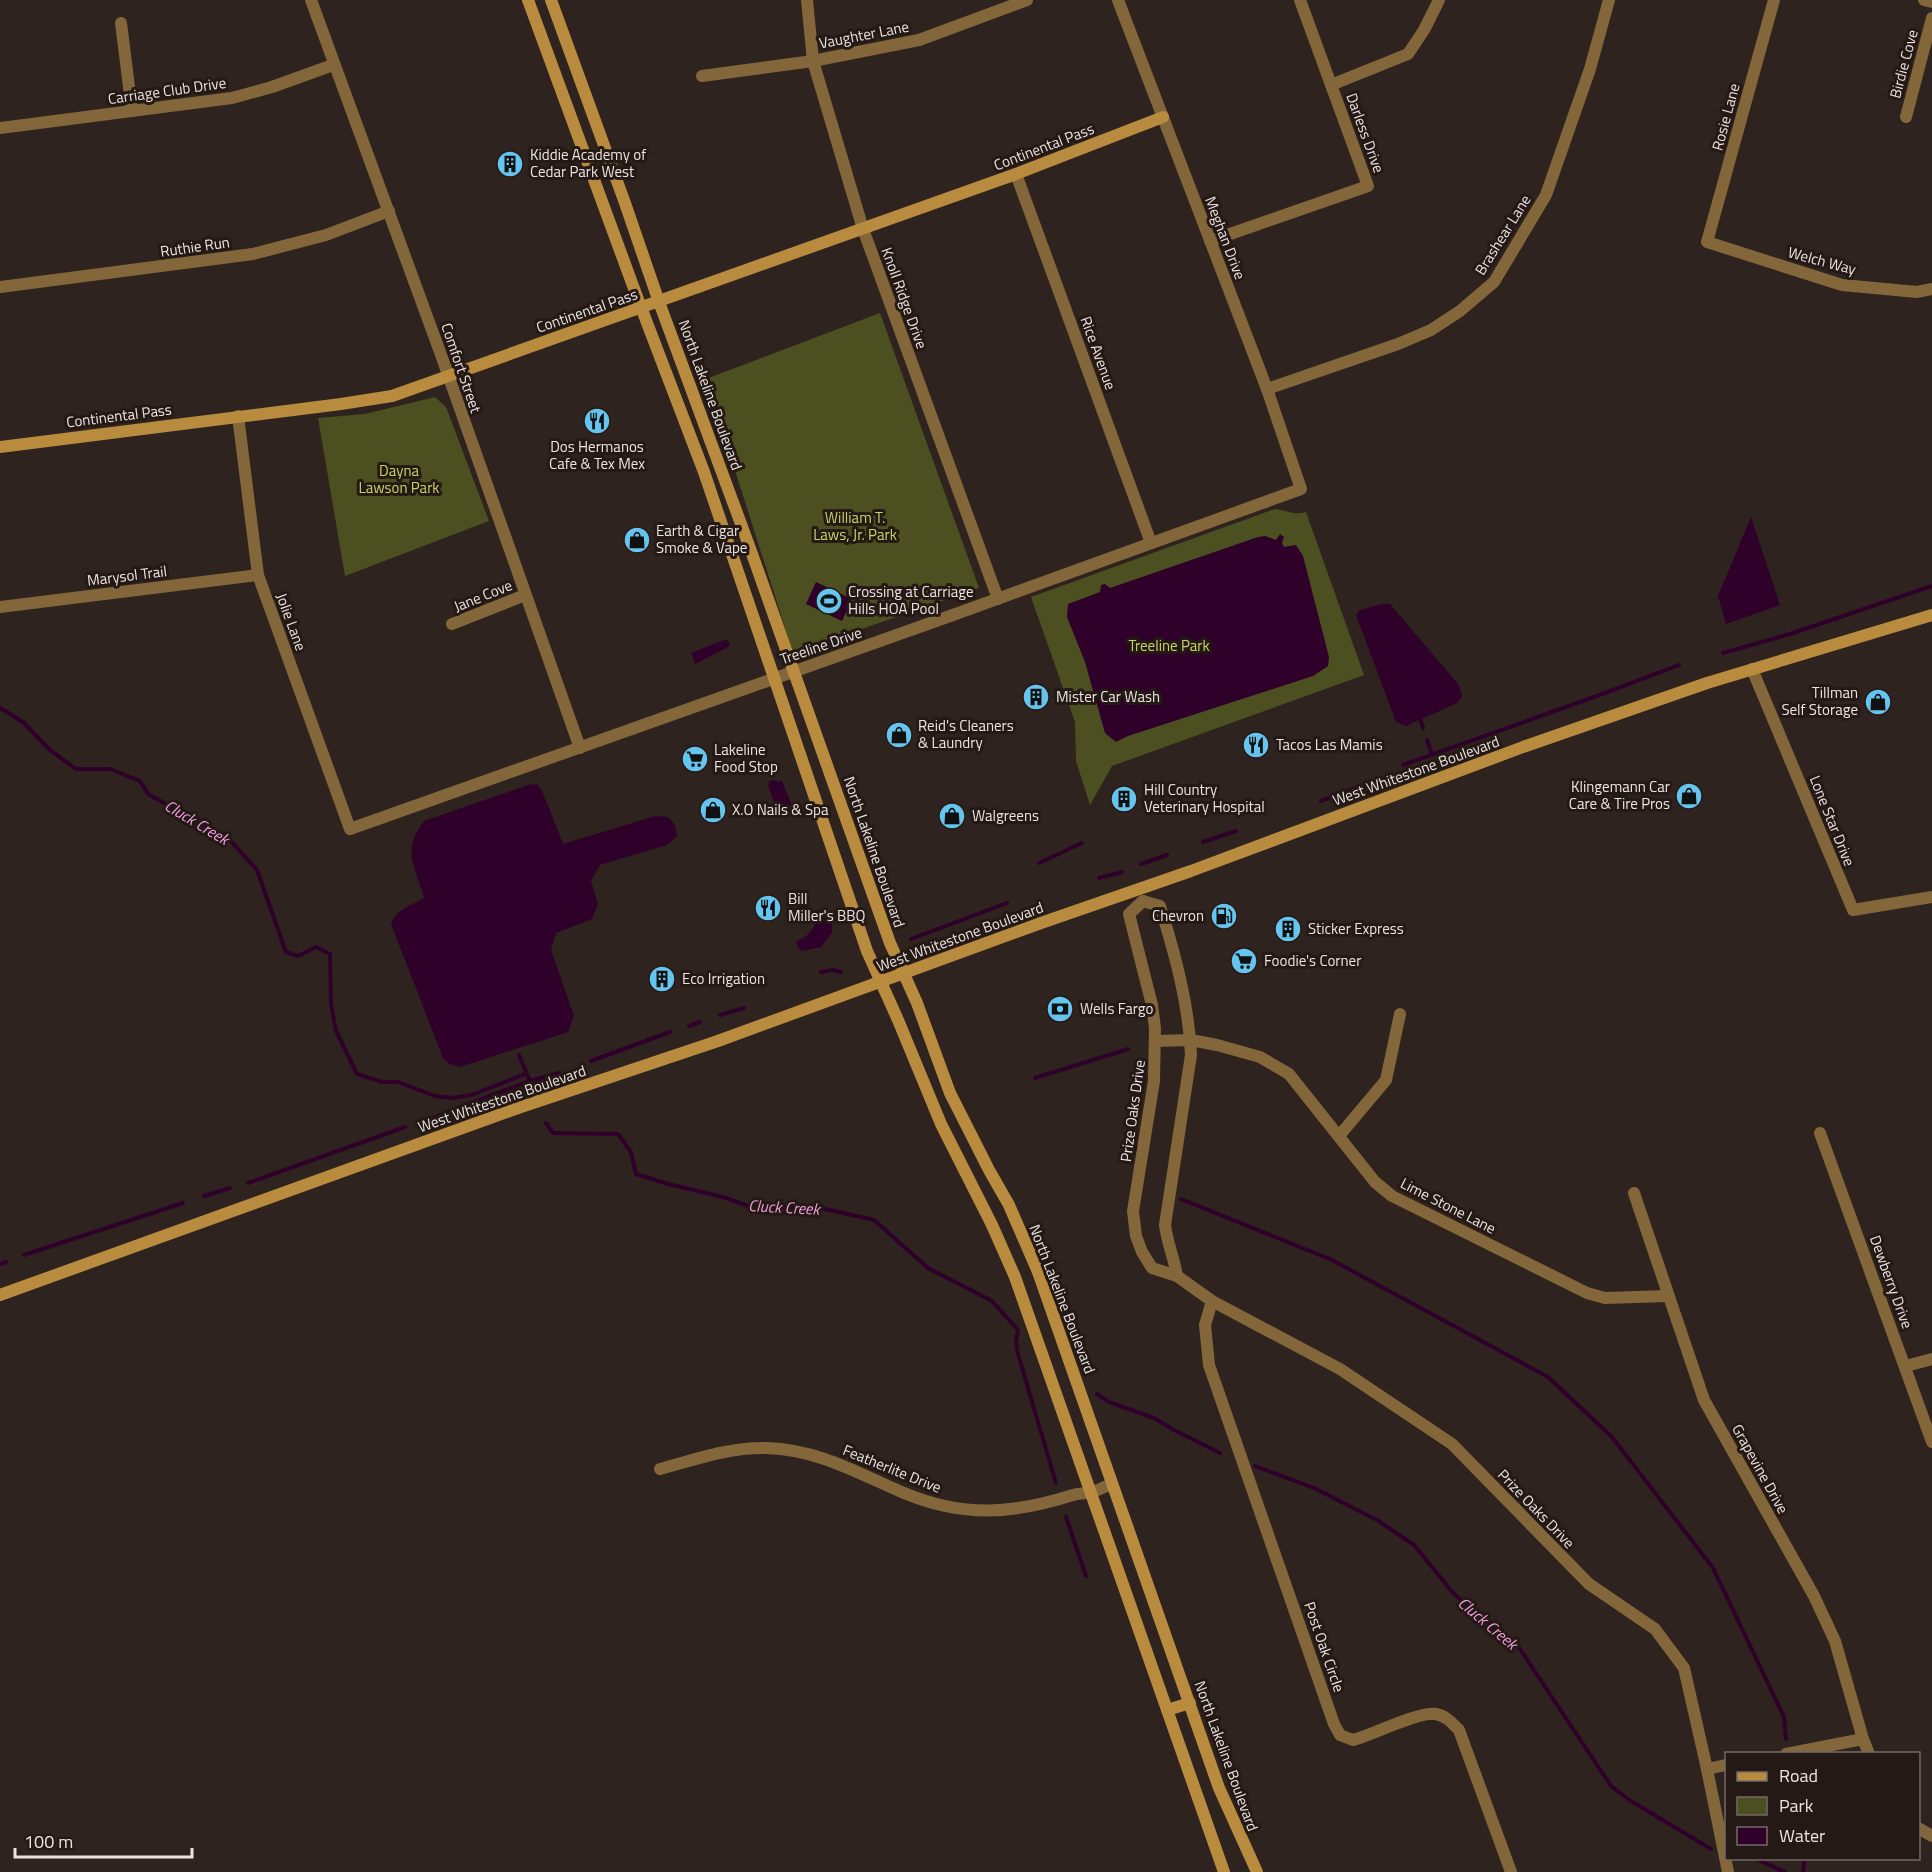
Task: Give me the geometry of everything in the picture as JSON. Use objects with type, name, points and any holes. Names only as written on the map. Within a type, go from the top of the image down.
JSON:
[{"type":"main road","points":[[528,0],[704,472],[867,951],[941,1124],[1015,1276],[1224,1872]]},
{"type":"main road","name":"North Lakeline Boulevard","points":[[551,0],[861,856],[890,943],[917,1003],[950,1093],[989,1170],[1010,1205],[1038,1272],[1219,1788],[1257,1872]]},
{"type":"main road","name":"Continental Pass","points":[[0,447],[392,396],[1016,174],[1163,117]]},
{"type":"main road","name":"West Whitestone Boulevard","points":[[0,1295],[518,1108],[697,1048],[903,974],[1141,895],[1523,747],[1752,669],[1932,615]]},
{"type":"main road","points":[[1167,1710],[1190,1703]]},
{"type":"street","name":"Comfort Street","points":[[311,0],[580,748]]},
{"type":"street","name":"Knoll Ridge Drive","points":[[807,0],[813,61],[863,229],[998,599]]},
{"type":"street","name":"Vaughter Lane","points":[[702,76],[813,61],[919,40],[1027,0]]},
{"type":"street","name":"Meghan Drive","points":[[1118,0],[1267,389],[1301,489]]},
{"type":"street","name":"Darless Drive","points":[[1210,241],[1368,186],[1300,0]]},
{"type":"street","points":[[1331,85],[1408,54],[1424,30],[1439,0]]},
{"type":"street","name":"Brashear Lane","points":[[1267,389],[1398,344],[1431,330],[1460,311],[1494,282],[1546,195],[1590,69],[1609,0]]},
{"type":"street","name":"Rosie Lane","points":[[1707,242],[1774,0]]},
{"type":"street","points":[[1924,0],[1932,2]]},
{"type":"street","name":"Birdie Cove","points":[[1906,117],[1932,18]]},
{"type":"street","points":[[121,23],[132,111]]},
{"type":"street","name":"Carriage Club Drive","points":[[0,128],[232,98],[272,87],[333,65]]},
{"type":"street","name":"Rice Avenue","points":[[1016,174],[1151,543]]},
{"type":"street","name":"Ruthie Run","points":[[0,287],[253,254],[326,235],[389,212]]},
{"type":"street","name":"Welch Way","points":[[1707,242],[1842,285],[1917,292],[1932,289]]},
{"type":"street","name":"Jolie Lane","points":[[238,416],[258,575],[350,829]]},
{"type":"street","name":"Treeline Drive","points":[[350,829],[1301,489]]},
{"type":"street","name":"Marysol Trail","points":[[0,607],[258,575]]},
{"type":"street","name":"Jane Cove","points":[[452,624],[525,595]]},
{"type":"street","name":"Lone Star Drive","points":[[1752,669],[1853,910],[1932,897]]},
{"type":"street","points":[[1141,895],[1160,906],[1175,956],[1191,1040],[1191,1055],[1165,1225],[1177,1276]]},
{"type":"street","name":"Prize Oaks Drive","points":[[1141,895],[1129,915],[1152,1005],[1156,1041],[1154,1081],[1135,1195],[1133,1225],[1142,1252],[1152,1268],[1177,1276],[1212,1301],[1340,1369],[1452,1444],[1589,1584],[1655,1629],[1684,1668],[1707,1769],[1726,1871]]},
{"type":"street","points":[[1339,1136],[1386,1080],[1400,1014]]},
{"type":"street","name":"Lime Stone Lane","points":[[1156,1041],[1191,1040],[1217,1045],[1260,1057],[1289,1074],[1375,1182],[1392,1196],[1587,1293],[1605,1298],[1668,1296]]},
{"type":"street","name":"Dewberry Drive","points":[[1820,1133],[1932,1442]]},
{"type":"street","name":"Grapevine Drive","points":[[1634,1193],[1704,1400],[1814,1596],[1835,1641],[1868,1752]]},
{"type":"street","name":"Post Oak Circle","points":[[1212,1301],[1205,1324],[1209,1365],[1334,1724],[1340,1735],[1353,1740],[1419,1716],[1434,1714],[1449,1720],[1459,1730],[1507,1871]]},
{"type":"street","points":[[1906,1366],[1932,1359]]},
{"type":"street","name":"Featherlite Drive","points":[[660,1469],[712,1453],[767,1448],[792,1451],[830,1460],[929,1503],[952,1509],[979,1511],[1013,1509],[1056,1501],[1076,1494],[1092,1492],[1112,1484]]},
{"type":"street","points":[[1797,1752],[1863,1740]]},
{"type":"street","points":[[1707,1769],[1725,1765]]},
{"type":"green space","name":"William T. Laws, Jr. Park","points":[[880,313],[979,588],[793,653],[706,379]]},
{"type":"green space","name":"Dayna Lawson Park","points":[[435,397],[446,407],[489,521],[345,576],[318,418],[365,414]]},
{"type":"green space","name":"Treeline Park","points":[[1275,509],[1294,513],[1306,512],[1364,675],[1112,766],[1090,805],[1076,761],[1075,722],[1031,597]]},
{"type":"water","points":[[1751,517],[1780,605],[1726,624],[1718,596]]},
{"type":"water","name":"Treeline Park","points":[[1280,534],[1284,537],[1282,543],[1284,547],[1296,545],[1303,556],[1329,657],[1328,666],[1313,676],[1128,736],[1116,742],[1105,733],[1085,662],[1067,617],[1068,604],[1100,592],[1101,585],[1105,584],[1110,588],[1258,537],[1265,536],[1276,540]]},
{"type":"water","name":"Crossing at Carriage Hills HOA Pool","points":[[816,582],[852,599],[842,621],[806,604]]},
{"type":"water","points":[[1390,604],[1459,685],[1462,696],[1457,703],[1406,726],[1396,722],[1356,615],[1360,610]]},
{"type":"water","points":[[727,639],[730,646],[695,664],[691,653]]},
{"type":"water","points":[[774,780],[782,781],[791,803],[785,811],[782,806],[775,805],[768,785]]},
{"type":"water","points":[[531,784],[538,785],[543,793],[563,844],[655,816],[668,817],[675,825],[677,836],[667,845],[600,865],[591,881],[598,904],[592,919],[556,933],[551,950],[574,1016],[568,1032],[460,1067],[450,1064],[443,1058],[391,924],[400,911],[424,898],[412,859],[412,850],[413,841],[424,821]]},
{"type":"water","points":[[818,917],[828,919],[832,923],[832,933],[821,947],[802,951],[796,942],[810,932]]},
{"type":"waterway","points":[[1723,653],[1790,634],[1932,586]]},
{"type":"waterway","points":[[1403,765],[1679,665]]},
{"type":"waterway","name":"Cluck Creek","points":[[0,708],[23,722],[50,750],[76,769],[110,769],[140,781],[148,794],[229,839],[257,870],[286,952],[298,956],[316,947],[330,954],[331,1004],[336,1031],[357,1074],[382,1082],[398,1082],[435,1096],[451,1098],[472,1095],[525,1074]]},
{"type":"waterway","points":[[1420,718],[1423,728]]},
{"type":"waterway","points":[[1427,740],[1432,755]]},
{"type":"waterway","points":[[1321,801],[1355,788]]},
{"type":"waterway","points":[[1203,842],[1236,831]]},
{"type":"waterway","points":[[1039,863],[1082,843]]},
{"type":"waterway","points":[[1141,864],[1167,855]]},
{"type":"waterway","points":[[1099,878],[1122,872]]},
{"type":"waterway","points":[[911,939],[1007,903]]},
{"type":"waterway","points":[[821,972],[832,970],[841,972]]},
{"type":"waterway","points":[[720,1015],[744,1008]]},
{"type":"waterway","points":[[689,1026],[700,1022]]},
{"type":"waterway","points":[[591,1061],[670,1032]]},
{"type":"waterway","points":[[1035,1078],[1128,1049]]},
{"type":"waterway","points":[[519,1055],[530,1081]]},
{"type":"waterway","points":[[468,1104],[559,1073]]},
{"type":"waterway","points":[[1137,1149],[1132,1145],[1138,1098]]},
{"type":"waterway","points":[[428,1120],[450,1111]]},
{"type":"waterway","name":"Cluck Creek","points":[[546,1123],[553,1133],[618,1134],[631,1152],[636,1174],[668,1184],[723,1197],[754,1208],[812,1206],[874,1220],[928,1268],[992,1301],[1018,1330],[1016,1342],[1018,1354],[1056,1483]]},
{"type":"waterway","points":[[248,1183],[405,1127]]},
{"type":"waterway","points":[[204,1196],[230,1188]]},
{"type":"waterway","points":[[1181,1199],[1332,1260],[1548,1377],[1612,1437],[1713,1568],[1784,1717],[1786,1739]]},
{"type":"waterway","points":[[24,1255],[183,1203]]},
{"type":"waterway","points":[[0,1264],[6,1262]]},
{"type":"waterway","name":"Cluck Creek","points":[[1097,1394],[1109,1402],[1154,1418],[1220,1453]]},
{"type":"waterway","name":"Cluck Creek","points":[[1255,1466],[1314,1488],[1377,1520],[1414,1545],[1454,1594],[1518,1646],[1611,1786],[1631,1801],[1711,1849]]},
{"type":"waterway","points":[[1066,1517],[1086,1576]]},
{"type":"waterway","name":"Cluck Creek","points":[[1758,1860],[1785,1872]]},
{"type":"waterway","points":[[1803,1872],[1805,1860]]},
{"type":"place","name":"Kiddie Academy of Cedar Park West","points":[[510,164]]},
{"type":"place","name":"Dos Hermanos Cafe & Tex Mex","points":[[597,421]]},
{"type":"place","name":"Earth & Cigar Smoke & Vape","points":[[637,540]]},
{"type":"place","name":"Crossing at Carriage Hills HOA Pool","points":[[829,601]]},
{"type":"place","name":"Mister Car Wash","points":[[1036,697]]},
{"type":"place","name":"Tillman Self Storage","points":[[1878,702]]},
{"type":"place","name":"Reid's Cleaners & Laundry","points":[[899,735]]},
{"type":"place","name":"Tacos Las Mamis","points":[[1256,745]]},
{"type":"place","name":"Lakeline Food Stop","points":[[695,759]]},
{"type":"place","name":"Klingemann Car Care & Tire Pros","points":[[1689,796]]},
{"type":"place","name":"Hill Country Veterinary Hospital","points":[[1124,799]]},
{"type":"place","name":"X.O Nails & Spa","points":[[713,810]]},
{"type":"place","name":"Walgreens","points":[[952,816]]},
{"type":"place","name":"Bill Miller's BBQ","points":[[768,908]]},
{"type":"place","name":"Chevron","points":[[1224,916]]},
{"type":"place","name":"Sticker Express","points":[[1288,929]]},
{"type":"place","name":"Foodie's Corner","points":[[1244,961]]},
{"type":"place","name":"Eco Irrigation","points":[[662,979]]},
{"type":"place","name":"Wells Fargo","points":[[1060,1009]]}]
